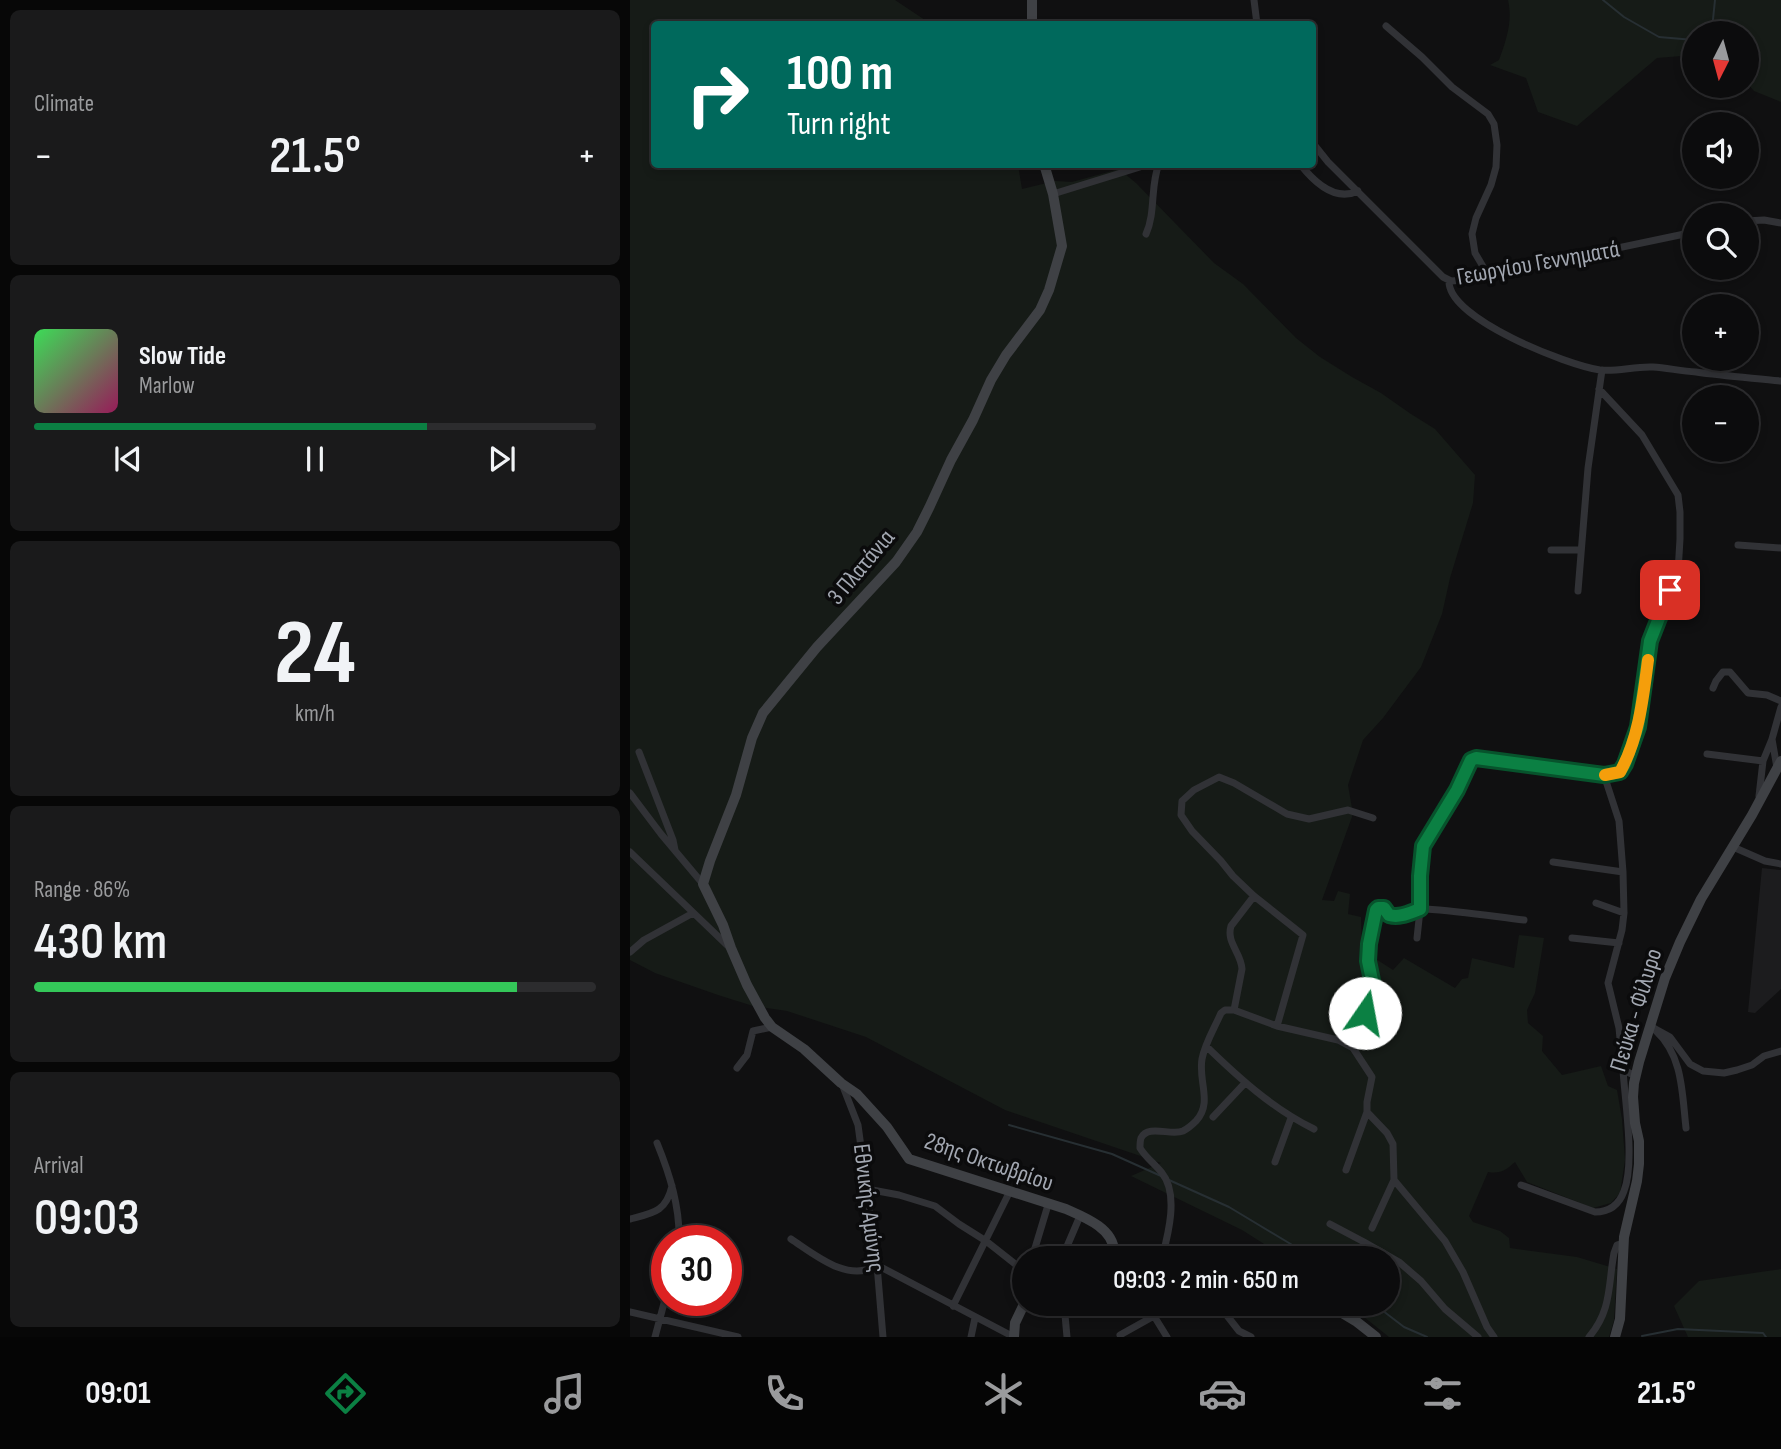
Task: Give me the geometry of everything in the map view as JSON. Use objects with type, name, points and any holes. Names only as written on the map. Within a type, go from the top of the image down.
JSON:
[{"type":"street","points":[[1032,0],[1032,21]]},
{"type":"street","points":[[1254,0],[1257,21]]},
{"type":"street","points":[[1386,26],[1452,87],[1488,114],[1494,124],[1497,145],[1494,174],[1472,233],[1475,253],[1488,275]]},
{"type":"street","name":"Γεωργίου Γεννηματά","points":[[1316,147],[1449,281],[1462,281],[1682,235]]},
{"type":"street","name":"3 Πλατάνια","points":[[703,884],[736,795],[752,738],[763,713],[817,647],[896,562],[929,508],[991,380],[1040,310],[1062,246],[1053,194],[1045,168]]},
{"type":"street","points":[[1053,194],[1137,168]]},
{"type":"street","points":[[1146,234],[1155,196],[1158,168]]},
{"type":"street","points":[[1303,168],[1315,182],[1328,190],[1343,194],[1358,191]]},
{"type":"street","points":[[1759,220],[1781,223]]},
{"type":"street","points":[[1449,281],[1449,287],[1458,301],[1482,322],[1530,346],[1567,360],[1602,370],[1650,367],[1781,381]]},
{"type":"street","points":[[1578,592],[1588,468],[1602,370]]},
{"type":"street","points":[[1417,938],[1423,846],[1457,790],[1471,760],[1476,758],[1604,775],[1620,772],[1638,727],[1650,641],[1678,572],[1678,495],[1636,428],[1599,389]]},
{"type":"street","points":[[1738,545],[1781,548]]},
{"type":"street","points":[[1551,550],[1581,550]]},
{"type":"street","points":[[1713,688],[1723,672],[1730,672],[1748,692],[1781,701]]},
{"type":"street","points":[[1758,804],[1763,761],[1781,707]]},
{"type":"street","points":[[1772,739],[1779,765]]},
{"type":"street","points":[[639,752],[673,839],[675,851]]},
{"type":"street","points":[[1707,754],[1763,761]]},
{"type":"street","name":"Πεύκα - Φίλυρο","points":[[1615,1337],[1620,1310],[1623,1243],[1639,1164],[1639,1140],[1633,1107],[1636,1076],[1650,1026],[1679,942],[1779,765]]},
{"type":"street","points":[[1521,1185],[1595,1212],[1613,1208],[1624,1192],[1629,1155],[1623,1070],[1619,1028],[1608,983],[1624,913],[1623,872],[1619,821],[1604,775]]},
{"type":"street","points":[[1277,1026],[1303,935],[1254,896],[1192,831],[1181,815],[1182,802],[1194,790],[1219,777],[1287,814],[1309,819],[1348,810],[1373,818]]},
{"type":"street","points":[[630,793],[703,884],[747,985],[772,1027],[753,1031],[747,1055],[737,1068]]},
{"type":"street","points":[[1733,847],[1765,861],[1781,864]]},
{"type":"street","points":[[630,852],[731,948]]},
{"type":"street","points":[[1553,862],[1623,872]]},
{"type":"street","points":[[1234,1010],[1242,969],[1229,932],[1254,896]]},
{"type":"street","points":[[1596,903],[1624,913]]},
{"type":"street","points":[[1353,1048],[1372,995],[1369,944],[1378,908],[1384,908],[1389,915],[1394,916],[1420,909],[1524,920]]},
{"type":"street","points":[[630,952],[644,940],[693,913]]},
{"type":"street","points":[[1572,938],[1619,943]]},
{"type":"street","points":[[1165,1246],[1171,1206],[1168,1188],[1163,1174],[1140,1149],[1141,1137],[1146,1132],[1184,1131],[1198,1119],[1206,1100],[1201,1076],[1202,1057],[1221,1013],[1225,1010],[1234,1010],[1277,1026],[1338,1040],[1353,1048],[1372,1077],[1367,1112],[1346,1170]]},
{"type":"street","points":[[1650,1026],[1670,1037],[1690,1064],[1703,1071],[1724,1073],[1737,1070],[1752,1065],[1764,1056],[1781,1051]]},
{"type":"street","points":[[1650,1026],[1664,1039],[1676,1059],[1686,1128]]},
{"type":"street","name":"28ης Οκτωβρίου","points":[[772,1027],[804,1049],[874,1110],[909,1159],[1066,1209],[1097,1225],[1107,1234],[1114,1246]]},
{"type":"street","points":[[1206,1046],[1245,1083],[1291,1118],[1314,1129]]},
{"type":"street","points":[[1623,1070],[1636,1076]]},
{"type":"street","name":"Εθνικής Αμύνης","points":[[841,1083],[858,1125],[877,1265],[883,1337]]},
{"type":"street","points":[[1213,1117],[1245,1083]]},
{"type":"street","points":[[1367,1112],[1387,1133],[1393,1144],[1394,1180],[1372,1228]]},
{"type":"street","points":[[1275,1162],[1291,1118]]},
{"type":"street","points":[[657,1143],[672,1185],[678,1225]]},
{"type":"street","points":[[1394,1180],[1445,1241],[1494,1337]]},
{"type":"street","points":[[630,1219],[656,1213],[670,1194],[672,1185]]},
{"type":"street","points":[[867,1189],[935,1206],[1012,1261]]},
{"type":"street","points":[[953,1306],[1010,1191]]},
{"type":"street","points":[[1036,1246],[1048,1205]]},
{"type":"street","points":[[1067,1246],[1080,1216]]},
{"type":"street","points":[[1330,1224],[1399,1262],[1478,1337]]},
{"type":"street","points":[[791,1239],[845,1269],[869,1270],[877,1265],[1011,1337],[1018,1316]]},
{"type":"street","points":[[1589,1337],[1604,1313],[1614,1253],[1617,1245],[1623,1243]]},
{"type":"street","points":[[630,1312],[738,1337]]},
{"type":"street","points":[[655,1337],[660,1316]]},
{"type":"street","points":[[1065,1316],[1067,1337]]},
{"type":"street","points":[[1120,1335],[1154,1316],[1167,1337]]},
{"type":"street","points":[[1227,1316],[1239,1331],[1251,1337]]},
{"type":"street","points":[[1347,1316],[1376,1337]]},
{"type":"street","points":[[971,1337],[975,1318]]},
{"type":"street","points":[[1229,1337],[1239,1331]]},
{"type":"shaded area","points":[[630,0],[895,0],[926,21],[651,21],[651,168],[1018,168],[1022,189],[1055,181],[1072,182],[1119,169],[1214,263],[1243,284],[1296,338],[1320,357],[1435,429],[1475,475],[1473,503],[1442,614],[1421,667],[1363,740],[1348,785],[1353,814],[1322,900],[1334,901],[1338,891],[1350,894],[1348,914],[1361,917],[1362,950],[1393,970],[1404,958],[1455,988],[1462,979],[1468,978],[1472,958],[1514,968],[1519,935],[1544,938],[1535,993],[1527,1010],[1528,1023],[1543,1036],[1542,1051],[1562,1075],[1601,1066],[1608,1086],[1617,1090],[1625,1160],[1620,1193],[1611,1203],[1593,1208],[1527,1182],[1515,1162],[1503,1171],[1488,1172],[1469,1216],[1473,1222],[1500,1231],[1509,1238],[1510,1248],[1577,1257],[1617,1269],[1614,1320],[1609,1337],[1389,1337],[1363,1316],[1400,1316],[1400,1246],[1267,1246],[1242,1230],[1131,1176],[1161,1163],[1005,1110],[866,1037],[787,1011],[753,1006],[655,973],[630,960]]},
{"type":"shaded area","points":[[1508,0],[1781,0],[1781,102],[1759,93],[1759,21],[1682,21],[1682,56],[1657,58],[1577,126],[1538,112],[1526,78],[1490,65],[1499,60],[1510,16]]},
{"type":"shaded area","points":[[1762,868],[1781,870],[1781,989],[1755,1013],[1748,1012]]},
{"type":"shaded area","points":[[1781,1269],[1781,1337],[1688,1337],[1674,1306],[1699,1281]]},
{"type":"waterway","points":[[1603,0],[1624,17],[1659,37],[1682,39]]},
{"type":"waterway","points":[[1713,21],[1715,0]]},
{"type":"waterway","points":[[1009,1125],[1112,1154],[1161,1176]]},
{"type":"waterway","points":[[1169,1180],[1229,1207],[1294,1246]]},
{"type":"waterway","points":[[1390,1316],[1404,1327],[1427,1337]]},
{"type":"waterway","points":[[1642,1336],[1678,1329],[1763,1333],[1766,1337]]},
{"type":"slow traffic","points":[[1605,775],[1620,772],[1625,764],[1638,727],[1648,660]]},
{"type":"route","points":[[1365,1013],[1372,995],[1373,985],[1368,961],[1376,910],[1384,908],[1389,915],[1394,916],[1420,909],[1423,846],[1473,758],[1604,775],[1620,772],[1638,727],[1650,641],[1670,590]]}]
